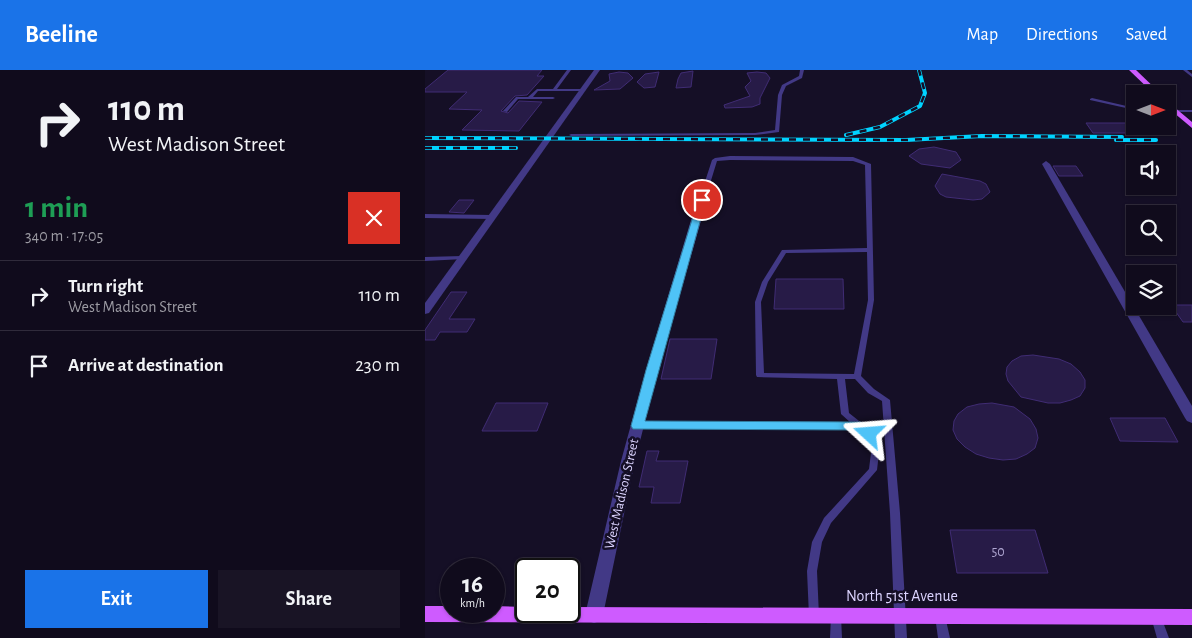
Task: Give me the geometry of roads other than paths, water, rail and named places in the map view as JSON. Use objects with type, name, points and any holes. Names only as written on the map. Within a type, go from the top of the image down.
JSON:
[{"type":"main road","points":[[1132,70],[1148,85]]},
{"type":"main road","points":[[1176,111],[1192,126]]},
{"type":"main road","name":"North 51st Avenue","points":[[425,614],[1192,617]]},
{"type":"street","points":[[425,311],[597,70]]},
{"type":"street","points":[[1046,164],[1192,418]]},
{"type":"street","name":"West Madison Street","points":[[603,615],[637,426],[702,200]]},
{"type":"lane","points":[[554,90],[569,70]]},
{"type":"lane","points":[[571,135],[755,134],[777,131],[780,95],[784,85],[801,76],[802,70]]},
{"type":"lane","points":[[1185,70],[1192,76]]},
{"type":"lane","points":[[529,98],[537,90],[582,90]]},
{"type":"lane","points":[[505,111],[517,98],[553,98]]},
{"type":"lane","points":[[1092,99],[1126,107]]},
{"type":"lane","points":[[1176,111],[1192,111]]},
{"type":"lane","points":[[702,200],[715,160],[730,158],[853,159],[868,164],[871,300],[857,376]]},
{"type":"lane","points":[[425,216],[492,217]]},
{"type":"lane","points":[[857,376],[760,375],[758,302],[765,282],[784,251],[870,250]]},
{"type":"lane","points":[[425,259],[462,258]]},
{"type":"lane","points":[[857,376],[871,391],[886,400],[891,455],[901,638]]},
{"type":"lane","points":[[814,616],[813,572],[817,542],[827,521],[873,470],[876,445],[869,434],[845,414],[841,377]]},
{"type":"lane","points":[[637,426],[860,426]]},
{"type":"lane","points":[[836,616],[836,638]]},
{"type":"lane","points":[[941,616],[944,638]]},
{"type":"lane","points":[[1156,617],[1163,638]]},
{"type":"railway","points":[[846,135],[880,127],[920,106],[925,93],[919,70]]},
{"type":"railway","points":[[425,138],[906,140],[982,136],[1122,137]]},
{"type":"railway","points":[[1116,140],[1156,140]]},
{"type":"railway","points":[[425,148],[516,148]]}]
